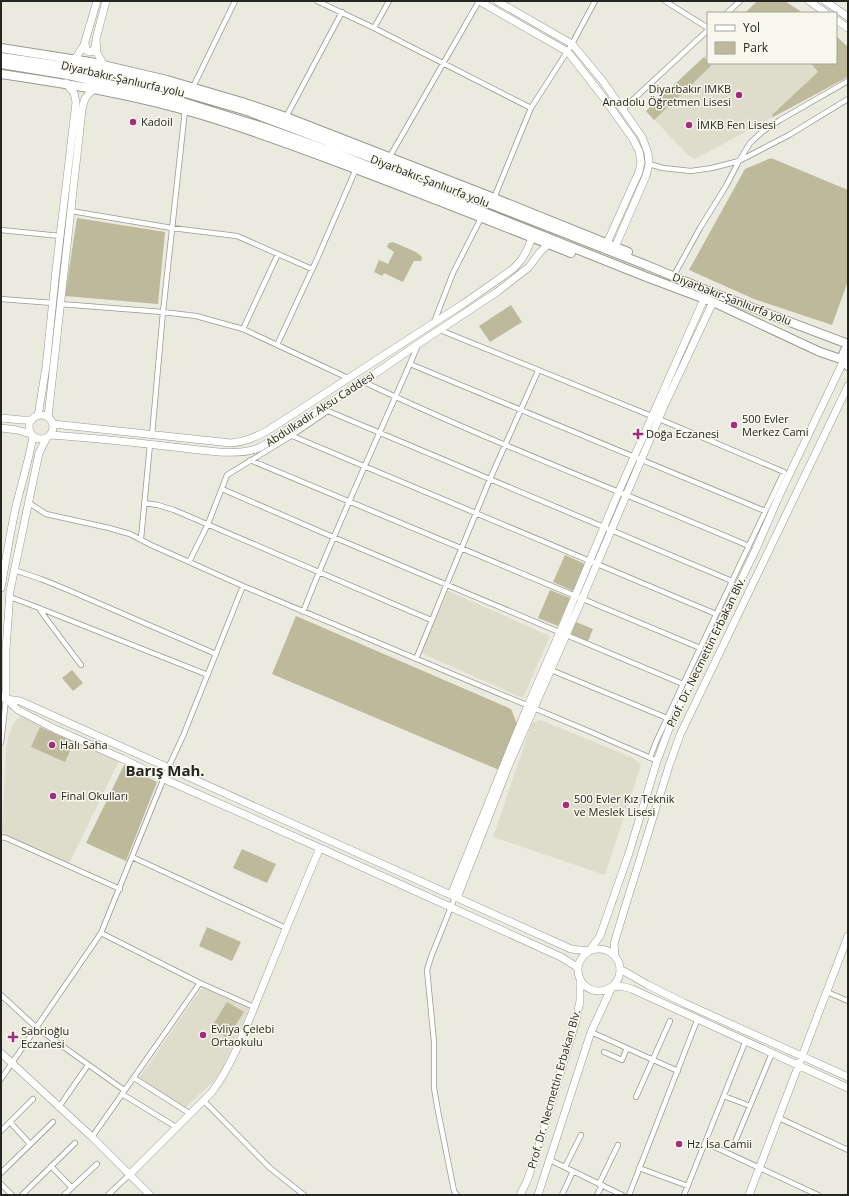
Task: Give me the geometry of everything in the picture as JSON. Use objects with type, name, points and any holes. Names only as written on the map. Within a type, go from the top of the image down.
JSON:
[{"type":"highway","points":[[1,48],[104,65],[193,87],[242,102],[286,117],[494,198],[638,257],[646,265]]},
{"type":"highway","name":"Diyarbakır-Şanlıurfa yolu","points":[[1,57],[90,70],[182,92],[247,111],[406,171],[646,265],[719,296],[848,345]]},
{"type":"highway","name":"Diyarbakır-Şanlıurfa yolu","points":[[1,64],[68,75],[159,96],[266,128],[713,302],[846,363]]},
{"type":"highway","points":[[1,74],[66,83],[185,110],[248,130],[356,169],[625,274],[644,276]]},
{"type":"highway","points":[[846,363],[843,353],[848,345]]},
{"type":"main road","points":[[75,59],[84,46],[97,1]]},
{"type":"main road","points":[[85,39],[86,50],[93,52],[106,1]]},
{"type":"main road","points":[[479,1],[568,52],[633,139],[639,151],[641,162],[639,172],[607,244]]},
{"type":"main road","points":[[497,1],[572,44],[602,80],[642,137],[648,152],[649,164],[646,176],[615,247]]},
{"type":"main road","points":[[809,1],[825,12]]},
{"type":"main road","points":[[825,1],[848,17]]},
{"type":"main road","points":[[837,21],[848,28]]},
{"type":"main road","points":[[96,38],[97,53],[104,65]]},
{"type":"main road","points":[[48,417],[57,304],[60,236],[76,102],[74,93],[66,83]]},
{"type":"main road","points":[[1,588],[11,532],[31,449],[32,435],[29,427],[35,418],[57,304],[71,211],[76,154],[83,106],[86,95],[95,89]]},
{"type":"main road","name":"Abdulkadir Aksu Caddesi","points":[[53,424],[216,442],[231,443],[252,439],[267,431],[463,304],[514,268],[528,250],[532,238]]},
{"type":"main road","name":"Abdulkadir Aksu Caddesi","points":[[48,437],[80,437],[203,450],[237,452],[248,452],[261,447],[288,434],[418,344],[504,287],[525,270],[549,244]]},
{"type":"main road","points":[[528,250],[531,249],[535,252],[533,261]]},
{"type":"main road","points":[[656,418],[704,299]]},
{"type":"main road","points":[[608,528],[619,491],[638,458],[713,302]]},
{"type":"main road","name":"Prof. Dr. Necmettin Erbakan Blv.","points":[[589,951],[600,936],[629,853],[654,759],[756,549],[782,489],[846,363]]},
{"type":"main road","name":"Prof. Dr. Necmettin Erbakan Blv.","points":[[615,956],[614,944],[618,930],[680,735],[848,386]]},
{"type":"main road","points":[[1,418],[22,420],[35,418],[41,415],[48,417],[53,424],[53,432],[48,437],[39,453],[14,570],[10,597],[3,698]]},
{"type":"main road","points":[[1,428],[17,430],[32,435],[39,440],[48,437]]},
{"type":"main road","points":[[454,896],[508,767],[531,707],[593,562],[608,528],[627,494],[638,458]]},
{"type":"main road","points":[[531,707],[551,670],[563,633]]},
{"type":"main road","points":[[3,698],[20,701],[572,949],[589,951]]},
{"type":"main road","points":[[3,698],[18,710],[56,729],[164,779],[451,907],[560,957],[577,967]]},
{"type":"main road","points":[[129,1175],[189,1113],[212,1092],[221,1079],[254,1007],[320,848]]},
{"type":"main road","points":[[749,1195],[848,936]]},
{"type":"main road","points":[[612,987],[620,976],[619,962],[615,956],[610,951],[603,949],[589,951],[583,955],[579,960],[577,967],[578,974],[580,981],[591,990],[598,992],[612,987],[627,987],[698,1018],[848,1088]]},
{"type":"main road","points":[[620,969],[684,1003],[848,1077]]},
{"type":"main road","name":"Prof. Dr. Necmettin Erbakan Blv.","points":[[520,1195],[527,1181],[536,1155],[576,1020],[580,1001],[580,981]]},
{"type":"main road","name":"Prof. Dr. Necmettin Erbakan Blv.","points":[[538,1195],[591,1032],[612,987]]},
{"type":"main road","points":[[1,1053],[92,1137],[150,1195]]},
{"type":"street","points":[[193,87],[235,1]]},
{"type":"street","points":[[317,1],[443,62],[531,108]]},
{"type":"street","points":[[374,28],[389,1]]},
{"type":"street","points":[[389,158],[479,1]]},
{"type":"street","points":[[494,198],[531,108],[568,52],[595,1]]},
{"type":"street","points":[[665,1],[707,28]]},
{"type":"street","points":[[728,12],[740,1]]},
{"type":"street","points":[[286,117],[342,12]]},
{"type":"street","points":[[622,109],[707,30]]},
{"type":"street","points":[[673,277],[700,228],[726,186],[738,161],[750,143],[762,132],[780,120],[848,82]]},
{"type":"street","points":[[649,164],[664,168],[691,171],[712,168],[738,161],[789,135],[848,99]]},
{"type":"street","points":[[152,435],[163,312],[185,110]]},
{"type":"street","points":[[276,345],[312,269],[356,169]]},
{"type":"street","points":[[71,211],[172,228],[237,236],[312,269]]},
{"type":"street","points":[[434,322],[453,273],[481,218]]},
{"type":"street","points":[[1,230],[60,236]]},
{"type":"street","points":[[243,329],[278,254]]},
{"type":"street","points":[[1,299],[196,316],[243,329],[348,378]]},
{"type":"street","points":[[29,503],[46,514],[130,534],[150,545],[303,612],[654,759],[667,718],[784,472],[440,330]]},
{"type":"street","points":[[303,612],[318,572],[348,502],[418,344]]},
{"type":"street","points":[[410,364],[765,511]]},
{"type":"street","points":[[416,659],[490,479],[538,371]]},
{"type":"street","points":[[364,381],[395,397],[505,445],[627,494],[749,546]]},
{"type":"street","points":[[190,562],[208,524],[227,475],[288,434],[328,411],[732,581]]},
{"type":"street","points":[[288,434],[716,614]]},
{"type":"street","points":[[141,539],[150,444]]},
{"type":"street","points":[[250,460],[700,648]]},
{"type":"street","points":[[222,489],[683,684]]},
{"type":"street","points":[[144,503],[166,507],[208,524],[431,620]]},
{"type":"street","points":[[14,570],[68,590],[216,654]]},
{"type":"street","points":[[1,1079],[101,933],[168,768],[208,675],[243,586]]},
{"type":"street","points":[[10,597],[208,675]]},
{"type":"street","points":[[39,608],[81,665]]},
{"type":"street","points":[[551,670],[667,718]]},
{"type":"street","points":[[1,743],[3,698]]},
{"type":"street","points":[[1,837],[73,867],[120,889]]},
{"type":"street","points":[[132,857],[286,928]]},
{"type":"street","points":[[454,896],[427,970],[434,1042],[434,1088],[454,1191],[457,1195]]},
{"type":"street","points":[[101,933],[200,983],[254,1007]]},
{"type":"street","points":[[92,1137],[200,983]]},
{"type":"street","points":[[827,992],[848,1001]]},
{"type":"street","points":[[1,995],[37,1028],[123,1092],[176,1127]]},
{"type":"street","points":[[629,1195],[698,1018]]},
{"type":"street","points":[[636,1097],[670,1021]]},
{"type":"street","points":[[591,1032],[678,1071]]},
{"type":"street","points":[[684,1195],[746,1040]]},
{"type":"street","points":[[604,1052],[622,1060],[627,1048]]},
{"type":"street","points":[[735,1142],[772,1053]]},
{"type":"street","points":[[59,1107],[88,1065]]},
{"type":"street","points":[[134,1078],[189,1113]]},
{"type":"street","points":[[724,1096],[750,1106]]},
{"type":"street","points":[[1,1131],[34,1099]]},
{"type":"street","points":[[203,1100],[270,1168],[304,1195]]},
{"type":"street","points":[[779,1118],[848,1150]]},
{"type":"street","points":[[10,1122],[30,1144]]},
{"type":"street","points":[[1,1172],[54,1122]]},
{"type":"street","points":[[565,1167],[581,1135]]},
{"type":"street","points":[[22,1195],[75,1143]]},
{"type":"street","points":[[706,1143],[818,1195]]},
{"type":"street","points":[[597,1195],[600,1184],[618,1145]]},
{"type":"street","points":[[550,1160],[622,1195]]},
{"type":"street","points":[[64,1195],[97,1164]]},
{"type":"street","points":[[51,1166],[72,1188]]},
{"type":"street","points":[[639,1168],[688,1186]]},
{"type":"street","points":[[562,1195],[573,1171]]},
{"type":"street","points":[[108,1195],[129,1175]]},
{"type":"street","points":[[1,1184],[12,1195]]},
{"type":"shaded area","name":"Diyarbakır IMKB Anadolu Öğretmen Lisesi","points":[[837,37],[848,47],[848,76],[844,79],[695,159],[690,157],[646,111],[707,54],[707,64],[837,64]]},
{"type":"shaded area","points":[[448,591],[550,636],[523,698],[421,653]]},
{"type":"shaded area","name":"Final Okulları","points":[[22,716],[119,761],[69,864],[6,836],[2,831],[6,750],[13,724]]},
{"type":"shaded area","name":"500 Evler Kız Teknik ve Meslek Lisesi","points":[[541,720],[633,758],[641,765],[605,875],[493,837],[532,723]]},
{"type":"shaded area","name":"Evliya Çelebi Ortaokulu","points":[[204,988],[249,1008],[224,1065],[214,1081],[185,1108],[139,1078],[201,989]]},
{"type":"green space","points":[[757,1],[785,1],[802,12],[746,12]]},
{"type":"green space","points":[[837,37],[848,47],[848,76],[773,117],[772,115],[818,72],[812,64],[837,64]]},
{"type":"green space","points":[[704,57],[707,61],[707,64],[711,66],[654,120],[646,111]]},
{"type":"green space","points":[[771,158],[848,190],[848,281],[832,325],[754,299],[689,270],[745,169]]},
{"type":"green space","points":[[77,218],[165,232],[158,304],[65,296]]},
{"type":"green space","points":[[393,242],[416,252],[422,258],[421,261],[414,261],[403,282],[384,273],[382,276],[374,272],[379,260],[388,264],[394,252],[387,247],[389,243]]},
{"type":"green space","points":[[511,305],[522,322],[490,342],[479,326]]},
{"type":"green space","points":[[565,555],[585,564],[573,591],[553,582]]},
{"type":"green space","points":[[550,590],[570,598],[558,626],[538,618]]},
{"type":"green space","points":[[296,616],[511,709],[517,724],[499,770],[272,674]]},
{"type":"green space","points":[[576,622],[593,629],[588,641],[571,634]]},
{"type":"green space","points":[[72,670],[83,683],[73,691],[62,678]]},
{"type":"green space","name":"Halı Saha","points":[[40,727],[74,742],[65,762],[31,747]]},
{"type":"green space","points":[[124,765],[157,782],[126,861],[86,843]]},
{"type":"green space","points":[[242,849],[276,864],[267,883],[233,868]]},
{"type":"green space","points":[[207,927],[241,942],[232,961],[199,946]]},
{"type":"green space","points":[[227,1002],[244,1012],[227,1038],[211,1028]]},
{"type":"place","name":"Diyarbakır IMKB Anadolu Öğretmen Lisesi","points":[[739,95]]},
{"type":"place","name":"Kadoil","points":[[133,122]]},
{"type":"place","name":"İMKB Fen Lisesi","points":[[689,125]]},
{"type":"place","name":"500 Evler Merkez Cami","points":[[734,425]]},
{"type":"place","name":"Doğa Eczanesi","points":[[638,434]]},
{"type":"place","name":"Halı Saha","points":[[52,745]]},
{"type":"place","name":"Final Okulları","points":[[53,796]]},
{"type":"place","name":"500 Evler Kız Teknik ve Meslek Lisesi","points":[[566,805]]},
{"type":"place","name":"Evliya Çelebi Ortaokulu","points":[[203,1035]]},
{"type":"place","name":"Sabrioğlu Eczanesi","points":[[13,1037]]},
{"type":"place","name":"Hz. İsa Camii","points":[[679,1144]]},
{"type":"district","name":"Barış Mah.","points":[[165,771]]}]
